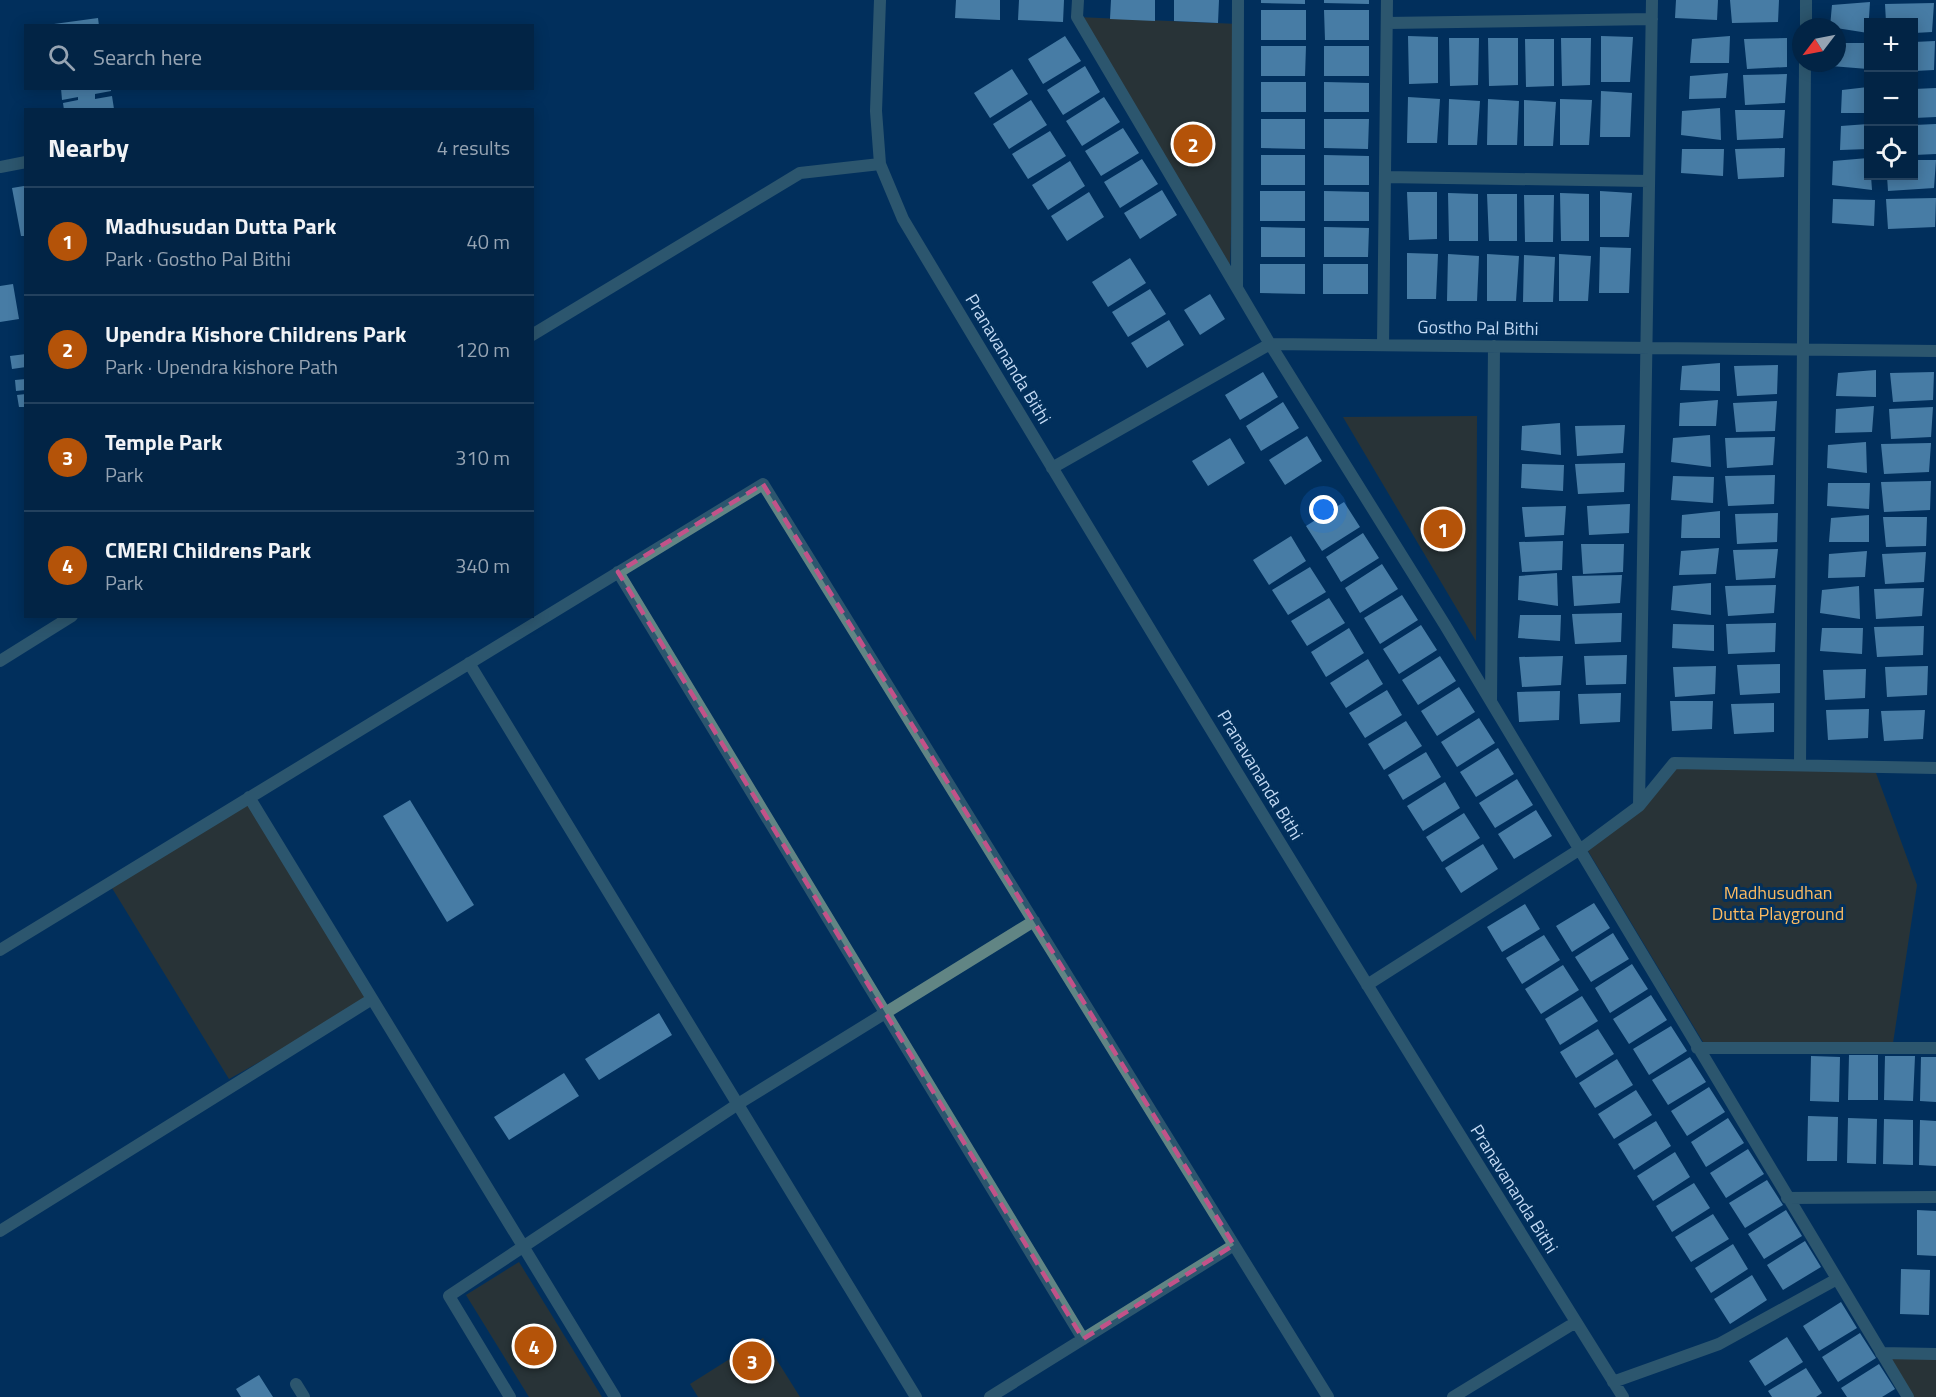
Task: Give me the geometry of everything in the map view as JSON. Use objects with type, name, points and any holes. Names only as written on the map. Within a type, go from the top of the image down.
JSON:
[{"type":"street","name":"Pranavananda Bithi","points":[[880,0],[876,111],[880,164],[903,219],[1367,985],[1623,1397]]},
{"type":"street","points":[[1078,0],[1077,16],[1270,344],[1491,702],[1908,1397]]},
{"type":"street","points":[[1237,286],[1238,0]]},
{"type":"street","points":[[1383,345],[1387,0]]},
{"type":"street","points":[[1640,806],[1652,0]]},
{"type":"street","points":[[1806,0],[1806,18]]},
{"type":"street","points":[[1387,23],[1652,19]]},
{"type":"street","points":[[1800,765],[1805,72]]},
{"type":"street","points":[[0,167],[24,162]]},
{"type":"street","points":[[534,334],[800,172],[880,164]]},
{"type":"street","points":[[1385,177],[1649,181]]},
{"type":"street","points":[[1052,468],[1270,344]]},
{"type":"street","name":"Gostho Pal Bithi","points":[[1270,344],[1936,351]]},
{"type":"street","points":[[1491,702],[1494,346]]},
{"type":"street","points":[[0,950],[764,484],[1328,1397]]},
{"type":"street","points":[[618,572],[1083,1339]]},
{"type":"street","points":[[0,661],[69,618]]},
{"type":"street","points":[[470,663],[916,1397]]},
{"type":"street","points":[[1367,985],[1579,849],[1640,806],[1674,763],[1936,768]]},
{"type":"street","points":[[249,797],[615,1397]]},
{"type":"street","points":[[510,1397],[449,1296],[738,1104],[1034,921]]},
{"type":"street","points":[[0,1231],[372,999]]},
{"type":"street","points":[[1698,1048],[1936,1048]]},
{"type":"street","points":[[1787,1198],[1936,1197]]},
{"type":"street","points":[[990,1397],[1234,1245]]},
{"type":"street","points":[[1613,1382],[1719,1344],[1837,1279]]},
{"type":"street","points":[[1453,1397],[1576,1322]]},
{"type":"street","points":[[1881,1353],[1936,1354]]},
{"type":"street","points":[[296,1384],[304,1397]]},
{"type":"highlighted area","points":[[763,484],[1234,1245],[1083,1339],[618,572]]},
{"type":"green space","points":[[1077,17],[1238,24],[1230,265]]},
{"type":"green space","points":[[1477,416],[1476,641],[1343,417]]},
{"type":"green space","name":"Madhusudhan Dutta Playground","points":[[1682,763],[1876,773],[1917,885],[1893,1043],[1703,1042],[1585,846]]},
{"type":"green space","points":[[249,797],[372,999],[229,1079],[112,888]]},
{"type":"green space","points":[[519,1262],[602,1397],[529,1397],[466,1295]]},
{"type":"green space","points":[[763,1338],[800,1397],[698,1397],[690,1384]]},
{"type":"green space","points":[[1881,1353],[1936,1354],[1936,1397],[1908,1397]]},
{"type":"building","points":[[956,0],[1000,0],[1000,20],[955,18]]},
{"type":"building","points":[[1019,0],[1064,0],[1063,22],[1018,20]]},
{"type":"building","points":[[1111,0],[1155,0],[1155,21],[1110,19]]},
{"type":"building","points":[[1174,0],[1219,0],[1218,23],[1174,21]]},
{"type":"building","points":[[1261,0],[1305,0],[1305,4],[1261,3]]},
{"type":"building","points":[[1324,0],[1369,0],[1369,4],[1324,3]]},
{"type":"building","points":[[1676,0],[1718,0],[1717,20],[1675,18]]},
{"type":"building","points":[[1730,0],[1779,0],[1778,22],[1732,23]]},
{"type":"building","points":[[1870,2],[1869,18],[1864,18],[1864,32],[1846,30],[1846,18],[1831,18],[1832,5]]},
{"type":"building","points":[[1934,3],[1932,32],[1918,33],[1918,18],[1886,18],[1885,4]]},
{"type":"building","points":[[1261,10],[1306,10],[1306,40],[1261,40]]},
{"type":"building","points":[[1324,10],[1369,10],[1369,40],[1325,40]]},
{"type":"building","points":[[98,18],[99,24],[54,24]]},
{"type":"building","points":[[1065,36],[1081,61],[1043,84],[1028,59]]},
{"type":"building","points":[[1408,36],[1438,37],[1438,83],[1409,84]]},
{"type":"building","points":[[1601,36],[1633,37],[1630,82],[1601,82]]},
{"type":"building","points":[[1730,36],[1729,63],[1690,63],[1692,39]]},
{"type":"building","points":[[1449,38],[1479,38],[1478,85],[1450,86]]},
{"type":"building","points":[[1488,38],[1518,38],[1518,85],[1489,86]]},
{"type":"building","points":[[1561,38],[1591,38],[1590,85],[1562,86]]},
{"type":"building","points":[[1787,38],[1787,67],[1747,69],[1744,39]]},
{"type":"building","points":[[1525,39],[1554,39],[1554,86],[1526,87]]},
{"type":"building","points":[[1935,41],[1934,70],[1918,71],[1918,42]]},
{"type":"building","points":[[1846,43],[1864,43],[1864,69],[1846,67]]},
{"type":"building","points":[[1261,46],[1306,46],[1305,76],[1261,76]]},
{"type":"building","points":[[1324,46],[1369,46],[1369,76],[1324,76]]},
{"type":"building","points":[[1085,66],[1100,92],[1063,115],[1047,90]]},
{"type":"building","points":[[1012,69],[1028,94],[990,118],[974,93]]},
{"type":"building","points":[[1728,73],[1726,98],[1689,99],[1690,76]]},
{"type":"building","points":[[1787,74],[1785,103],[1745,105],[1743,75]]},
{"type":"building","points":[[1261,82],[1306,82],[1306,112],[1261,112]]},
{"type":"building","points":[[1324,82],[1369,83],[1369,112],[1324,112]]},
{"type":"building","points":[[1864,87],[1864,113],[1841,113],[1842,90]]},
{"type":"building","points":[[1936,88],[1936,117],[1918,118],[1918,89]]},
{"type":"building","points":[[61,90],[111,90],[95,94],[95,99],[112,96],[114,108],[64,108],[63,103],[78,100],[78,97],[62,100]]},
{"type":"building","points":[[1601,91],[1632,93],[1630,137],[1600,137]]},
{"type":"building","points":[[1104,97],[1120,122],[1082,146],[1066,121]]},
{"type":"building","points":[[1408,97],[1440,99],[1437,143],[1407,143]]},
{"type":"building","points":[[1449,99],[1480,101],[1477,145],[1448,145]]},
{"type":"building","points":[[1488,99],[1519,101],[1517,145],[1487,145]]},
{"type":"building","points":[[1560,99],[1592,100],[1589,145],[1560,145]]},
{"type":"building","points":[[1031,100],[1047,125],[1009,149],[993,124]]},
{"type":"building","points":[[1524,100],[1556,102],[1553,146],[1524,146]]},
{"type":"building","points":[[1720,108],[1721,140],[1681,135],[1682,111]]},
{"type":"building","points":[[1735,110],[1785,110],[1783,138],[1737,140]]},
{"type":"building","points":[[1261,119],[1305,119],[1305,149],[1261,148]]},
{"type":"building","points":[[1324,119],[1369,119],[1368,149],[1324,148]]},
{"type":"building","points":[[1864,124],[1864,149],[1840,150],[1841,126]]},
{"type":"building","points":[[1936,124],[1936,154],[1918,155],[1918,125]]},
{"type":"building","points":[[1123,128],[1139,153],[1101,176],[1085,151]]},
{"type":"building","points":[[1050,131],[1066,156],[1028,179],[1012,154]]},
{"type":"building","points":[[1785,148],[1784,177],[1738,179],[1735,149]]},
{"type":"building","points":[[1682,149],[1724,149],[1723,176],[1681,173]]},
{"type":"building","points":[[1261,155],[1305,155],[1305,185],[1261,185]]},
{"type":"building","points":[[1324,155],[1369,156],[1369,185],[1324,185]]},
{"type":"building","points":[[1864,158],[1864,180],[1871,180],[1872,190],[1832,185],[1833,161]]},
{"type":"building","points":[[1142,159],[1158,184],[1120,208],[1104,182]]},
{"type":"building","points":[[1918,160],[1936,160],[1934,188],[1888,191],[1887,180],[1918,180]]},
{"type":"building","points":[[1070,161],[1085,186],[1048,210],[1032,185]]},
{"type":"building","points":[[24,186],[24,236],[21,236],[12,188]]},
{"type":"building","points":[[1162,190],[1177,215],[1140,239],[1124,213]]},
{"type":"building","points":[[1260,191],[1305,191],[1305,221],[1260,221]]},
{"type":"building","points":[[1324,191],[1369,192],[1369,221],[1324,221]]},
{"type":"building","points":[[1600,191],[1632,193],[1629,237],[1600,237]]},
{"type":"building","points":[[1089,192],[1104,217],[1067,241],[1051,216]]},
{"type":"building","points":[[1407,192],[1437,192],[1437,239],[1409,240]]},
{"type":"building","points":[[1448,193],[1478,194],[1478,241],[1449,241]]},
{"type":"building","points":[[1560,193],[1589,194],[1589,241],[1561,241]]},
{"type":"building","points":[[1487,194],[1517,194],[1517,241],[1489,241]]},
{"type":"building","points":[[1524,195],[1554,195],[1553,242],[1525,242]]},
{"type":"building","points":[[1936,198],[1935,227],[1888,229],[1886,199]]},
{"type":"building","points":[[1833,199],[1875,200],[1874,226],[1832,223]]},
{"type":"building","points":[[1261,227],[1305,228],[1305,257],[1261,257]]},
{"type":"building","points":[[1324,227],[1369,228],[1368,257],[1324,257]]},
{"type":"building","points":[[1600,247],[1631,248],[1629,293],[1599,293]]},
{"type":"building","points":[[1407,253],[1438,254],[1436,299],[1407,299]]},
{"type":"building","points":[[1448,254],[1479,256],[1477,301],[1447,301]]},
{"type":"building","points":[[1487,254],[1519,256],[1516,301],[1487,301]]},
{"type":"building","points":[[1559,254],[1591,256],[1588,301],[1559,301]]},
{"type":"building","points":[[1524,255],[1555,257],[1553,302],[1523,302]]},
{"type":"building","points":[[1130,258],[1146,283],[1108,307],[1092,282]]},
{"type":"building","points":[[1260,264],[1305,264],[1305,294],[1260,293]]},
{"type":"building","points":[[1323,264],[1368,264],[1368,294],[1323,294]]},
{"type":"building","points":[[13,284],[19,319],[0,322],[0,286]]},
{"type":"building","points":[[1150,289],[1166,314],[1128,337],[1112,312]]},
{"type":"building","points":[[1210,294],[1225,319],[1200,335],[1184,310]]},
{"type":"building","points":[[1169,320],[1184,345],[1147,368],[1131,343]]},
{"type":"building","points":[[24,354],[24,367],[12,369],[10,356]]},
{"type":"building","points":[[1720,363],[1720,391],[1680,390],[1682,366]]},
{"type":"building","points":[[1778,365],[1777,394],[1737,396],[1734,366]]},
{"type":"building","points":[[1876,370],[1876,397],[1836,396],[1838,373]]},
{"type":"building","points":[[1263,372],[1278,397],[1240,420],[1225,395]]},
{"type":"building","points":[[1934,372],[1933,400],[1893,402],[1890,373]]},
{"type":"building","points":[[24,379],[24,390],[16,391],[15,380]]},
{"type":"building","points":[[24,394],[24,407],[19,407],[17,395]]},
{"type":"building","points":[[1718,400],[1716,426],[1679,426],[1680,403]]},
{"type":"building","points":[[1777,401],[1775,431],[1736,432],[1733,403]]},
{"type":"building","points":[[1283,402],[1299,428],[1261,451],[1246,426]]},
{"type":"building","points":[[1874,406],[1872,432],[1835,433],[1836,409]]},
{"type":"building","points":[[1933,407],[1931,437],[1891,439],[1889,409]]},
{"type":"building","points":[[1560,423],[1561,455],[1521,450],[1522,426]]},
{"type":"building","points":[[1625,425],[1623,453],[1577,456],[1575,426]]},
{"type":"building","points":[[1710,435],[1711,467],[1671,462],[1673,438]]},
{"type":"building","points":[[1307,436],[1322,461],[1285,485],[1269,460]]},
{"type":"building","points":[[1775,437],[1773,465],[1727,468],[1725,438]]},
{"type":"building","points":[[1230,438],[1245,463],[1208,486],[1192,461]]},
{"type":"building","points":[[1866,442],[1867,473],[1827,468],[1828,445]]},
{"type":"building","points":[[1931,443],[1929,472],[1884,474],[1881,444]]},
{"type":"building","points":[[1625,463],[1624,492],[1578,494],[1575,464]]},
{"type":"building","points":[[1522,464],[1564,465],[1563,491],[1521,488]]},
{"type":"building","points":[[1775,475],[1774,504],[1728,506],[1725,476]]},
{"type":"building","points":[[1673,476],[1714,477],[1713,503],[1671,500]]},
{"type":"building","points":[[1931,481],[1930,510],[1884,512],[1881,482]]},
{"type":"building","points":[[1828,483],[1870,483],[1869,509],[1827,506]]},
{"type":"building","points":[[1344,502],[1360,527],[1322,551],[1306,526]]},
{"type":"building","points":[[1630,504],[1629,533],[1589,535],[1587,506]]},
{"type":"building","points":[[1566,506],[1564,535],[1525,537],[1522,507]]},
{"type":"building","points":[[1720,511],[1720,538],[1681,538],[1682,515]]},
{"type":"building","points":[[1778,513],[1777,542],[1737,544],[1735,514]]},
{"type":"building","points":[[1869,515],[1869,542],[1829,542],[1831,518]]},
{"type":"building","points":[[1883,517],[1927,517],[1926,546],[1886,547]]},
{"type":"building","points":[[1363,533],[1379,558],[1341,582],[1326,557]]},
{"type":"building","points":[[1291,536],[1306,561],[1269,585],[1253,560]]},
{"type":"building","points":[[1563,541],[1562,570],[1522,572],[1519,542]]},
{"type":"building","points":[[1581,544],[1624,544],[1623,572],[1583,574]]},
{"type":"building","points":[[1719,548],[1716,574],[1679,575],[1681,551]]},
{"type":"building","points":[[1778,549],[1775,578],[1736,580],[1733,550]]},
{"type":"building","points":[[1867,551],[1865,577],[1828,578],[1829,554]]},
{"type":"building","points":[[1926,552],[1924,582],[1885,584],[1882,554]]},
{"type":"building","points":[[1382,564],[1398,589],[1360,613],[1345,588]]},
{"type":"building","points":[[1310,567],[1326,592],[1288,615],[1272,590]]},
{"type":"building","points":[[1557,573],[1558,606],[1518,600],[1519,576]]},
{"type":"building","points":[[1622,575],[1620,603],[1574,606],[1572,576]]},
{"type":"building","points":[[1711,583],[1711,615],[1671,610],[1673,586]]},
{"type":"building","points":[[1776,585],[1774,613],[1728,616],[1725,586]]},
{"type":"building","points":[[1859,586],[1860,619],[1820,613],[1822,590]]},
{"type":"building","points":[[1924,588],[1922,616],[1876,619],[1874,589]]},
{"type":"building","points":[[1402,595],[1418,620],[1380,644],[1364,618]]},
{"type":"building","points":[[1329,598],[1345,623],[1307,646],[1291,621]]},
{"type":"building","points":[[1622,613],[1621,642],[1575,644],[1572,614]]},
{"type":"building","points":[[1520,615],[1561,615],[1560,641],[1518,638]]},
{"type":"building","points":[[1776,623],[1775,652],[1728,654],[1726,624]]},
{"type":"building","points":[[1673,624],[1714,625],[1714,651],[1672,648]]},
{"type":"building","points":[[1421,625],[1437,650],[1399,674],[1383,649]]},
{"type":"building","points":[[1924,626],[1923,655],[1877,657],[1874,627]]},
{"type":"building","points":[[1349,628],[1364,653],[1326,677],[1311,652]]},
{"type":"building","points":[[1822,628],[1863,628],[1862,654],[1820,651]]},
{"type":"building","points":[[1627,655],[1626,684],[1586,685],[1584,656]]},
{"type":"building","points":[[1440,656],[1456,681],[1418,705],[1402,680]]},
{"type":"building","points":[[1563,656],[1561,685],[1522,687],[1519,657]]},
{"type":"building","points":[[1368,659],[1383,684],[1346,708],[1330,683]]},
{"type":"building","points":[[1780,664],[1780,693],[1740,695],[1737,665]]},
{"type":"building","points":[[1716,666],[1715,694],[1675,697],[1673,667]]},
{"type":"building","points":[[1928,666],[1927,695],[1887,697],[1885,667]]},
{"type":"building","points":[[1866,669],[1865,698],[1825,700],[1823,670]]},
{"type":"building","points":[[1459,687],[1475,712],[1437,736],[1421,711]]},
{"type":"building","points":[[1387,690],[1402,715],[1365,738],[1349,713]]},
{"type":"building","points":[[1560,691],[1559,720],[1519,722],[1517,692]]},
{"type":"building","points":[[1621,693],[1620,722],[1580,724],[1578,694]]},
{"type":"building","points":[[1670,701],[1713,701],[1712,729],[1672,731]]},
{"type":"building","points":[[1774,703],[1774,732],[1734,734],[1731,704]]},
{"type":"building","points":[[1869,709],[1868,738],[1828,740],[1826,710]]},
{"type":"building","points":[[1925,710],[1923,739],[1884,741],[1881,711]]},
{"type":"building","points":[[1479,718],[1495,743],[1457,767],[1441,742]]},
{"type":"building","points":[[1406,721],[1422,746],[1384,770],[1368,744]]},
{"type":"building","points":[[1498,748],[1514,774],[1476,797],[1460,772]]},
{"type":"building","points":[[1426,752],[1441,777],[1403,800],[1388,775]]},
{"type":"building","points":[[1517,779],[1533,805],[1495,828],[1479,803]]},
{"type":"building","points":[[1445,782],[1460,808],[1423,831],[1407,806]]},
{"type":"building","points":[[410,800],[474,905],[447,922],[383,816]]},
{"type":"building","points":[[1536,810],[1552,836],[1514,859],[1498,834]]},
{"type":"building","points":[[1464,813],[1480,838],[1442,862],[1426,837]]},
{"type":"building","points":[[1483,844],[1498,869],[1461,893],[1445,868]]},
{"type":"building","points":[[1594,903],[1610,928],[1572,952],[1556,926]]},
{"type":"building","points":[[1525,904],[1540,929],[1502,952],[1487,927]]},
{"type":"building","points":[[1613,933],[1629,959],[1591,982],[1575,957]]},
{"type":"building","points":[[1544,935],[1560,960],[1522,984],[1506,958]]},
{"type":"building","points":[[1632,964],[1648,989],[1610,1013],[1595,988]]},
{"type":"building","points":[[1563,965],[1579,990],[1541,1014],[1525,989]]},
{"type":"building","points":[[1651,995],[1667,1020],[1629,1044],[1613,1019]]},
{"type":"building","points":[[1582,996],[1598,1021],[1560,1045],[1545,1019]]},
{"type":"building","points":[[659,1013],[672,1035],[599,1080],[585,1059]]},
{"type":"building","points":[[1671,1026],[1687,1051],[1649,1075],[1633,1049]]},
{"type":"building","points":[[1598,1029],[1614,1054],[1576,1078],[1560,1052]]},
{"type":"building","points":[[1849,1055],[1878,1055],[1878,1100],[1848,1100]]},
{"type":"building","points":[[1811,1056],[1840,1057],[1839,1102],[1810,1101]]},
{"type":"building","points":[[1885,1056],[1915,1056],[1913,1101],[1884,1100]]},
{"type":"building","points":[[1690,1057],[1706,1082],[1668,1105],[1652,1080]]},
{"type":"building","points":[[1921,1057],[1936,1057],[1936,1102],[1920,1101]]},
{"type":"building","points":[[1617,1059],[1633,1085],[1595,1108],[1579,1083]]},
{"type":"building","points":[[564,1073],[579,1096],[509,1140],[494,1117]]},
{"type":"building","points":[[1709,1087],[1725,1112],[1687,1136],[1671,1111]]},
{"type":"building","points":[[1636,1090],[1652,1115],[1614,1139],[1598,1114]]},
{"type":"building","points":[[1808,1116],[1838,1117],[1837,1161],[1807,1161]]},
{"type":"building","points":[[1728,1118],[1744,1143],[1706,1167],[1691,1142]]},
{"type":"building","points":[[1848,1118],[1877,1119],[1876,1164],[1847,1163]]},
{"type":"building","points":[[1884,1119],[1913,1120],[1913,1165],[1883,1164]]},
{"type":"building","points":[[1920,1120],[1936,1121],[1936,1166],[1919,1165]]},
{"type":"building","points":[[1656,1121],[1671,1146],[1634,1170],[1618,1144]]},
{"type":"building","points":[[1748,1149],[1764,1174],[1726,1198],[1710,1173]]},
{"type":"building","points":[[1675,1152],[1690,1177],[1653,1201],[1637,1176]]},
{"type":"building","points":[[1767,1180],[1783,1205],[1745,1228],[1729,1203]]},
{"type":"building","points":[[1694,1183],[1710,1208],[1672,1232],[1656,1206]]},
{"type":"building","points":[[1786,1210],[1802,1236],[1764,1259],[1748,1234]]},
{"type":"building","points":[[1917,1210],[1936,1211],[1936,1256],[1917,1255]]},
{"type":"building","points":[[1713,1214],[1729,1239],[1691,1262],[1675,1237]]},
{"type":"building","points":[[1805,1241],[1821,1267],[1783,1290],[1767,1265]]},
{"type":"building","points":[[1733,1244],[1748,1269],[1711,1293],[1695,1268]]},
{"type":"building","points":[[1901,1269],[1930,1270],[1929,1315],[1900,1314]]},
{"type":"building","points":[[1752,1275],[1767,1300],[1730,1324],[1714,1299]]},
{"type":"building","points":[[1841,1302],[1857,1328],[1819,1351],[1803,1326]]},
{"type":"building","points":[[1860,1333],[1876,1358],[1838,1382],[1822,1357]]},
{"type":"building","points":[[1787,1337],[1803,1362],[1765,1386],[1749,1361]]},
{"type":"building","points":[[1879,1364],[1895,1389],[1882,1397],[1847,1397],[1841,1388]]},
{"type":"building","points":[[1806,1368],[1822,1393],[1816,1397],[1772,1397],[1768,1391]]},
{"type":"building","points":[[259,1375],[273,1397],[241,1397],[236,1389]]},
{"type":"place","name":"Upendra Kishore Childrens Park","points":[[1193,144]]},
{"type":"place","name":"Madhusudan Dutta Park","points":[[1443,529]]},
{"type":"place","name":"CMERI Childrens Park","points":[[534,1346]]},
{"type":"place","name":"Temple Park","points":[[752,1361]]}]
